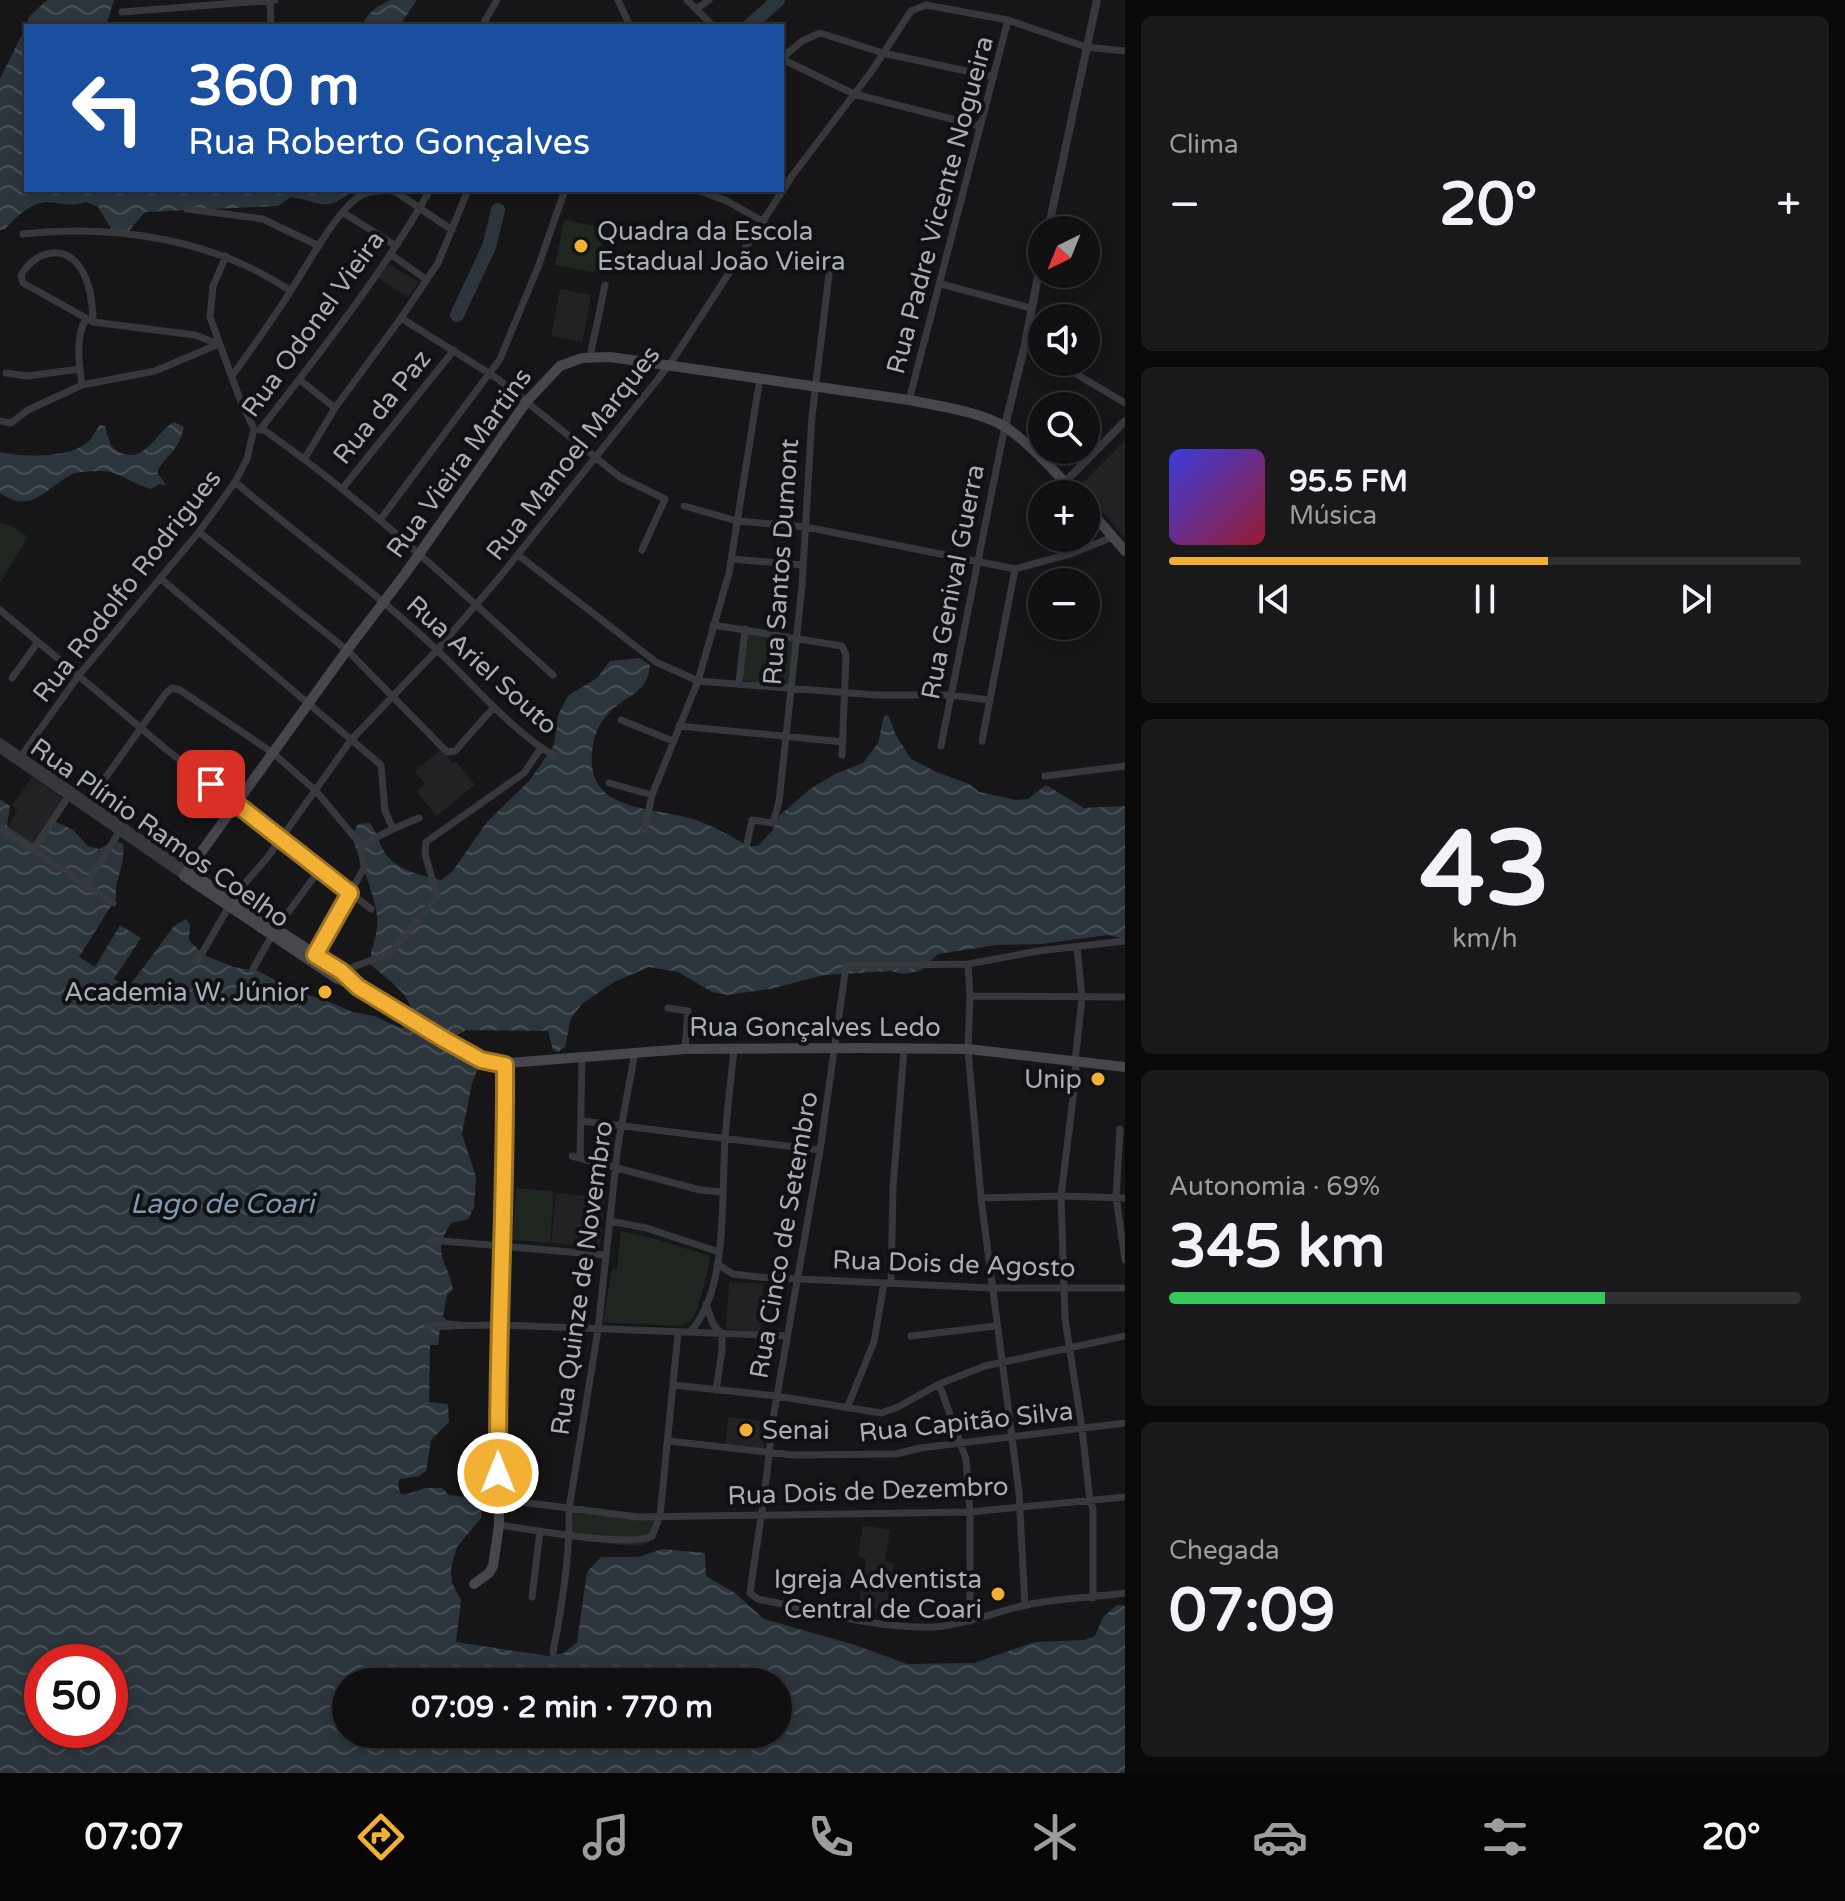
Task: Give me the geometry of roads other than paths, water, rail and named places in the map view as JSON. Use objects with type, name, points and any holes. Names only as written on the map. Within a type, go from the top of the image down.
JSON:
[{"type":"main road","name":"Rua Vieira Martins","points":[[186,874],[527,401],[560,366],[590,357],[670,364],[909,400],[948,408],[1005,426]]},
{"type":"main road","points":[[1005,426],[1063,480]]},
{"type":"main road","points":[[1100,522],[1125,551]]},
{"type":"main road","name":"Rua Plínio Ramos Coelho","points":[[186,874],[338,975]]},
{"type":"main road","name":"Rua Plínio Ramos Coelho","points":[[274,933],[315,955],[338,975]]},
{"type":"main road","points":[[338,975],[481,1060],[505,1065],[505,1170],[499,1325],[499,1525],[493,1566],[474,1584]]},
{"type":"main road","name":"Rua Gonçalves Ledo","points":[[505,1065],[635,1051],[685,1049],[968,1049],[1125,1067]]},
{"type":"street","points":[[122,12],[272,0],[271,24]]},
{"type":"street","points":[[483,24],[497,0]]},
{"type":"street","points":[[628,0],[619,3],[629,24]]},
{"type":"street","points":[[687,0],[710,24]]},
{"type":"street","points":[[696,9],[709,0]]},
{"type":"street","points":[[1051,216],[1097,0]]},
{"type":"street","name":"Rua Manoel Marques","points":[[784,189],[915,7],[930,6],[1008,20]]},
{"type":"street","points":[[1008,20],[1086,47],[1125,51]]},
{"type":"street","name":"Rua Padre Vicente Nogueira","points":[[909,400],[1008,20]]},
{"type":"street","points":[[784,57],[802,41],[820,33],[883,53],[994,77]]},
{"type":"street","points":[[784,60],[854,94],[979,126]]},
{"type":"street","points":[[232,376],[344,213],[356,198],[372,192]]},
{"type":"street","points":[[396,192],[452,230]]},
{"type":"street","name":"Rua Odonel Vieira","points":[[258,429],[300,380],[396,246],[429,192]]},
{"type":"street","points":[[305,458],[335,408],[427,280],[467,192]]},
{"type":"street","points":[[380,520],[500,359],[538,267],[564,192]]},
{"type":"street","points":[[702,192],[727,201],[764,222]]},
{"type":"street","points":[[722,192],[727,201]]},
{"type":"street","name":"Rua Manoel Marques","points":[[197,962],[230,904],[351,740],[437,650],[518,555],[670,364],[782,192]]},
{"type":"street","points":[[187,209],[263,219],[319,246]]},
{"type":"street","points":[[344,213],[396,246]]},
{"type":"street","points":[[23,234],[57,231],[131,234],[176,242],[226,256],[263,273],[291,291]]},
{"type":"street","points":[[90,321],[90,294],[78,265],[65,256],[52,253],[43,253],[30,262],[21,275],[23,283],[90,321],[195,335],[219,344]]},
{"type":"street","points":[[390,254],[427,280]]},
{"type":"street","points":[[226,256],[213,286],[210,317],[232,376],[258,429],[305,458],[420,552],[553,675]]},
{"type":"street","name":"Rua Santos Dumont","points":[[747,844],[752,820],[773,823],[776,819],[797,637],[815,385],[831,258]]},
{"type":"street","points":[[941,284],[1028,307]]},
{"type":"street","points":[[590,357],[605,285]]},
{"type":"street","points":[[401,318],[490,374],[620,477],[665,499],[642,550]]},
{"type":"street","points":[[82,385],[80,329],[90,321]]},
{"type":"street","points":[[1005,426],[1028,326]]},
{"type":"street","points":[[0,421],[11,423],[28,410],[82,385],[155,371],[219,344]]},
{"type":"street","name":"Rua da Paz","points":[[342,489],[454,350]]},
{"type":"street","points":[[6,373],[27,376],[80,369]]},
{"type":"street","points":[[1080,376],[1125,403]]},
{"type":"street","points":[[644,832],[652,795],[698,681],[732,559],[760,378]]},
{"type":"street","points":[[300,380],[335,408]]},
{"type":"street","points":[[1067,480],[1125,421]]},
{"type":"street","name":"Rua Genival Guerra","points":[[941,746],[1005,426]]},
{"type":"street","name":"Rua Rodolfo Rodrigues","points":[[19,758],[79,675],[199,532],[235,482],[258,429]]},
{"type":"street","name":"Rua Ariel Souto","points":[[235,482],[383,602],[494,707],[554,756]]},
{"type":"street","points":[[684,506],[737,521],[806,527],[1015,569],[1070,554],[1113,537]]},
{"type":"street","points":[[199,532],[347,650],[447,752],[451,752],[494,707]]},
{"type":"street","points":[[518,555],[656,662],[698,681],[845,693],[951,695],[989,700]]},
{"type":"street","points":[[732,559],[803,565]]},
{"type":"street","points":[[982,741],[1015,569]]},
{"type":"street","points":[[160,578],[381,765],[385,811],[393,829]]},
{"type":"street","points":[[0,610],[141,728],[371,909]]},
{"type":"street","points":[[713,625],[840,645],[845,650],[842,755]]},
{"type":"street","points":[[739,683],[745,629]]},
{"type":"street","points":[[12,678],[38,642]]},
{"type":"street","points":[[88,802],[169,689],[180,690],[273,753],[316,791],[361,845],[364,868],[315,955]]},
{"type":"street","points":[[621,720],[673,741]]},
{"type":"street","points":[[679,726],[843,742]]},
{"type":"street","name":"Rua Plínio Ramos Coelho","points":[[0,742],[68,797],[186,874]]},
{"type":"street","points":[[338,975],[395,948],[437,896],[425,854],[426,842],[519,777],[541,748]]},
{"type":"street","name":"Rua Plínio Ramos Coelho","points":[[0,749],[88,802],[186,874]]},
{"type":"street","points":[[1045,776],[1125,766]]},
{"type":"street","points":[[609,783],[652,795]]},
{"type":"street","points":[[33,850],[68,797]]},
{"type":"street","points":[[361,845],[419,818]]},
{"type":"street","points":[[0,828],[113,903]]},
{"type":"street","points":[[86,885],[119,832]]},
{"type":"street","points":[[253,969],[274,933],[320,869]]},
{"type":"street","points":[[1025,1605],[1013,1437],[981,1198],[968,1049],[968,964],[1125,941]]},
{"type":"street","points":[[1077,947],[1082,998],[1061,1196],[1065,1318],[1093,1509],[1093,1598]]},
{"type":"street","name":"Rua Cinco de Setembro","points":[[968,964],[846,966],[820,1150],[777,1396],[750,1593],[755,1599],[824,1614],[914,1627],[970,1621]]},
{"type":"street","points":[[970,996],[1125,997]]},
{"type":"street","points":[[668,1008],[688,1011],[685,1049]]},
{"type":"street","points":[[690,1332],[702,1317],[719,1252],[725,1138],[734,1049]]},
{"type":"street","points":[[847,1408],[874,1342],[887,1283],[904,1049]]},
{"type":"street","name":"Rua Quinze de Novembro","points":[[553,1652],[563,1599],[569,1509],[598,1330],[616,1166],[635,1051]]},
{"type":"street","points":[[582,1056],[582,1121],[576,1157],[700,1190],[723,1192]]},
{"type":"street","points":[[582,1121],[820,1150]]},
{"type":"street","points":[[1120,1129],[1125,1260]]},
{"type":"street","points":[[981,1198],[1121,1197]]},
{"type":"street","points":[[610,1221],[646,1228],[719,1252]]},
{"type":"street","points":[[431,1240],[605,1255]]},
{"type":"street","name":"Rua Dois de Agosto","points":[[717,1264],[733,1274],[796,1279],[992,1288],[1125,1288]]},
{"type":"street","points":[[712,1284],[733,1274]]},
{"type":"street","points":[[706,1304],[713,1324],[722,1334],[716,1390]]},
{"type":"street","points":[[428,1326],[499,1325],[787,1336]]},
{"type":"street","points":[[911,1336],[996,1326]]},
{"type":"street","points":[[499,1525],[639,1541],[652,1536],[660,1516],[678,1333]]},
{"type":"street","points":[[673,1385],[777,1396],[881,1413],[972,1370],[1125,1336]]},
{"type":"street","points":[[939,1384],[966,1459],[970,1512],[970,1621],[1025,1605],[1125,1593]]},
{"type":"street","name":"Rua Capitão Silva","points":[[669,1441],[793,1455],[896,1454],[920,1448],[1125,1423]]},
{"type":"street","name":"Rua Dois de Dezembro","points":[[498,1499],[638,1517],[970,1512],[1125,1497]]},
{"type":"street","points":[[532,1597],[540,1531]]},
{"type":"water","points":[[47,0],[114,0],[107,24],[27,24],[29,17]]},
{"type":"water","points":[[390,0],[417,0],[400,24],[363,24],[377,7]]},
{"type":"water","points":[[24,30],[24,192],[352,192],[330,204],[291,197],[278,206],[145,212],[126,234],[112,230],[98,207],[86,202],[72,205],[41,203],[26,210],[0,230],[0,79]]},
{"type":"water","points":[[174,422],[184,427],[182,435],[157,472],[166,485],[159,484],[152,489],[111,472],[93,471],[73,474],[30,500],[11,499],[0,493],[0,452],[59,454],[81,447],[100,425],[105,426],[110,442],[117,451],[138,454]]},
{"type":"water","name":"Lago de Coari","points":[[640,658],[650,665],[641,688],[601,722],[592,753],[593,772],[600,787],[625,804],[693,819],[749,846],[758,846],[772,831],[780,815],[810,789],[835,774],[863,763],[878,743],[884,716],[888,715],[910,758],[969,784],[979,792],[1016,800],[1028,799],[1046,785],[1084,808],[1125,806],[1125,939],[1108,935],[1041,944],[996,945],[938,954],[920,971],[824,975],[770,989],[727,995],[712,992],[678,972],[649,967],[614,982],[583,1003],[571,1018],[565,1047],[558,1052],[553,1050],[548,1031],[466,1030],[449,1040],[448,1049],[477,1070],[462,1134],[476,1177],[474,1208],[468,1219],[451,1223],[441,1250],[453,1290],[447,1295],[443,1316],[446,1320],[463,1322],[462,1329],[440,1330],[438,1345],[430,1345],[429,1402],[448,1404],[449,1422],[431,1440],[426,1471],[419,1476],[400,1479],[398,1484],[400,1493],[405,1495],[425,1488],[442,1488],[449,1495],[465,1497],[481,1509],[482,1517],[457,1547],[451,1568],[452,1583],[461,1600],[456,1642],[547,1656],[564,1653],[577,1642],[587,1572],[601,1557],[639,1557],[662,1549],[705,1553],[706,1576],[735,1593],[764,1619],[855,1645],[907,1664],[974,1663],[1035,1642],[1084,1640],[1095,1636],[1103,1617],[1117,1605],[1125,1606],[1125,1773],[0,1773],[0,799],[10,806],[7,826],[34,844],[51,820],[72,829],[88,846],[99,849],[116,841],[123,844],[116,898],[79,957],[95,967],[120,925],[141,938],[114,979],[128,988],[174,926],[186,919],[190,925],[189,940],[204,955],[233,967],[258,971],[300,993],[353,1012],[374,1016],[400,1028],[410,1026],[411,1007],[407,999],[370,964],[377,917],[352,836],[358,824],[370,823],[386,854],[399,866],[441,880],[452,872],[487,822],[530,780],[554,745],[558,715],[568,696],[597,678],[610,661]]},
{"type":"waterway","points":[[751,24],[778,0]]},
{"type":"waterway","points":[[457,315],[489,247],[498,210]]},
{"type":"place","name":"Quadra da Escola Estadual João Vieira","points":[[581,246]]},
{"type":"place","name":"Academia W. Júnior","points":[[325,992]]},
{"type":"place","name":"Unip","points":[[1098,1079]]},
{"type":"place","name":"Senai","points":[[746,1430]]},
{"type":"place","name":"Igreja Adventista Central de Coari","points":[[998,1594]]}]
